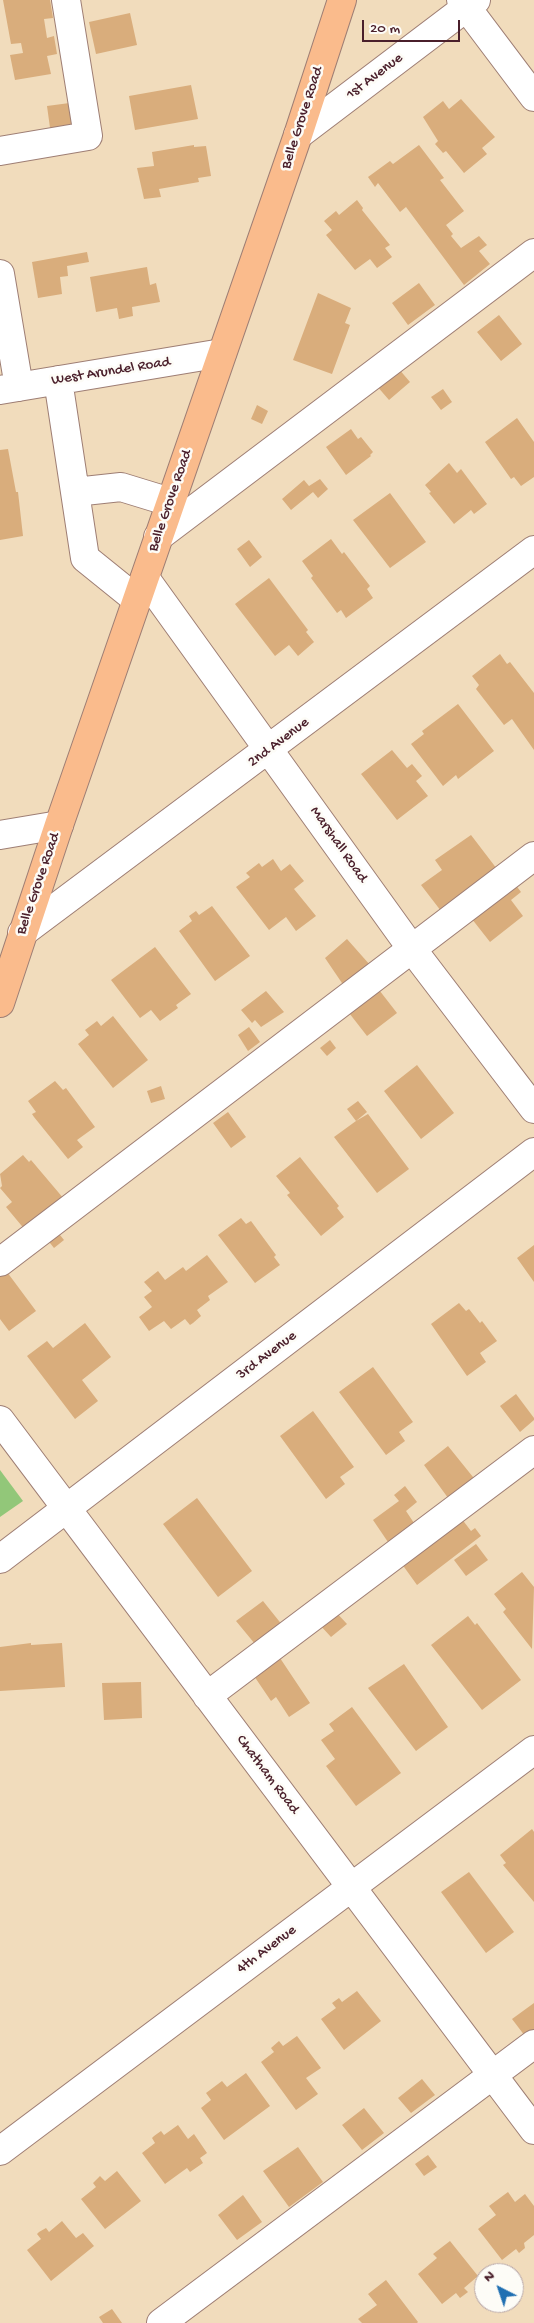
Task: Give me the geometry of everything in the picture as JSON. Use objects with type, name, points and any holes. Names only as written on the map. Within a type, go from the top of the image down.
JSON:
[{"type":"main road","name":"Belle Grove Road","points":[[0,1003],[59,825],[298,135],[342,0]]},
{"type":"street","points":[[0,151],[88,136],[66,0]]},
{"type":"street","points":[[468,2],[534,97]]},
{"type":"street","name":"1st Avenue","points":[[298,135],[468,2]]},
{"type":"street","points":[[158,537],[534,253]]},
{"type":"street","points":[[0,274],[9,388]]},
{"type":"street","name":"West Arundel Road","points":[[9,388],[222,353]]},
{"type":"street","name":"Marshall Road","points":[[58,380],[85,558],[141,589],[270,749],[412,948],[534,1110]]},
{"type":"street","points":[[75,492],[121,487],[170,502]]},
{"type":"street","name":"2nd Avenue","points":[[22,933],[534,550]]},
{"type":"street","points":[[0,835],[59,825]]},
{"type":"street","points":[[0,1262],[534,856]]},
{"type":"street","name":"3rd Avenue","points":[[0,1559],[534,1152]]},
{"type":"street","name":"Chatham Road","points":[[0,1420],[534,2130]]},
{"type":"street","points":[[207,1696],[534,1450]]},
{"type":"street","name":"4th Avenue","points":[[0,2151],[534,1750]]},
{"type":"street","points":[[161,2323],[534,2044]]},
{"type":"green space","points":[[0,1470],[23,1501],[0,1517]]},
{"type":"building","points":[[3,0],[50,0],[53,18],[44,19],[47,38],[54,36],[57,54],[47,56],[51,74],[15,80],[10,55],[23,53],[21,43],[11,44]]},
{"type":"building","points":[[130,13],[137,45],[96,54],[89,22]]},
{"type":"building","points":[[191,85],[198,119],[135,130],[129,96]]},
{"type":"building","points":[[461,99],[495,137],[482,148],[487,154],[464,173],[446,151],[443,153],[435,144],[438,141],[423,117],[443,101],[449,109]]},
{"type":"building","points":[[77,102],[81,126],[51,135],[47,106]]},
{"type":"building","points":[[194,145],[194,147],[206,146],[211,176],[198,178],[199,182],[159,189],[161,197],[144,199],[137,168],[154,166],[152,152]]},
{"type":"building","points":[[419,145],[444,178],[440,180],[464,211],[446,225],[453,234],[451,236],[461,248],[479,236],[487,245],[479,251],[490,264],[464,285],[406,207],[400,212],[378,183],[375,187],[368,177],[390,161],[393,164]]},
{"type":"building","points":[[357,200],[363,208],[362,210],[390,245],[385,248],[392,257],[377,268],[370,259],[355,270],[326,235],[332,230],[324,221],[336,211],[339,215]]},
{"type":"building","points":[[87,252],[89,262],[67,266],[68,276],[60,277],[62,294],[38,298],[32,262]]},
{"type":"building","points":[[147,267],[150,285],[156,283],[160,302],[132,307],[133,316],[119,319],[117,308],[96,312],[90,277]]},
{"type":"building","points":[[419,283],[435,305],[408,325],[392,303]]},
{"type":"building","points":[[318,293],[351,308],[345,323],[350,325],[332,374],[293,360]]},
{"type":"building","points":[[499,315],[522,344],[501,361],[477,332]]},
{"type":"building","points":[[398,368],[410,382],[389,400],[376,385]]},
{"type":"building","points":[[443,389],[452,402],[441,410],[431,397]]},
{"type":"building","points":[[257,405],[268,411],[262,424],[251,419]]},
{"type":"building","points":[[517,418],[534,442],[534,477],[521,486],[514,477],[511,479],[485,442]]},
{"type":"building","points":[[351,429],[358,439],[361,437],[373,452],[371,456],[346,475],[326,447]]},
{"type":"building","points":[[8,449],[16,492],[18,492],[23,536],[0,540],[0,450]]},
{"type":"building","points":[[449,463],[457,473],[461,469],[487,504],[474,514],[471,510],[454,524],[429,493],[431,492],[425,485]]},
{"type":"building","points":[[320,479],[328,489],[318,498],[313,492],[291,510],[282,499],[304,480],[309,486]]},
{"type":"building","points":[[390,493],[426,542],[390,568],[353,520]]},
{"type":"building","points":[[331,539],[342,554],[344,552],[370,586],[367,589],[373,598],[346,618],[341,610],[337,613],[311,578],[313,576],[302,561]]},
{"type":"building","points":[[249,540],[262,557],[250,567],[237,549]]},
{"type":"building","points":[[269,578],[308,630],[306,632],[314,642],[298,656],[289,645],[275,656],[235,604]]},
{"type":"building","points":[[500,654],[507,664],[510,662],[534,693],[534,750],[512,719],[504,725],[476,689],[479,685],[472,676]]},
{"type":"building","points":[[458,704],[494,751],[458,779],[456,775],[443,786],[411,744],[424,734],[422,731]]},
{"type":"building","points":[[392,750],[407,768],[412,764],[422,776],[416,781],[428,796],[397,820],[361,774]]},
{"type":"building","points":[[471,835],[497,869],[441,911],[421,885],[442,870],[435,860]]},
{"type":"building","points":[[273,859],[281,871],[290,864],[304,881],[294,889],[316,916],[296,931],[286,917],[269,930],[236,887],[250,877],[246,873],[259,863],[262,867]]},
{"type":"building","points":[[512,880],[521,892],[511,900],[523,916],[490,942],[468,914]]},
{"type":"building","points":[[212,906],[250,956],[215,981],[179,931],[192,921],[189,916],[196,911],[199,915]]},
{"type":"building","points":[[347,939],[370,965],[344,986],[325,958]]},
{"type":"building","points":[[155,947],[191,994],[176,1005],[178,1008],[160,1021],[151,1010],[140,1018],[111,980]]},
{"type":"building","points":[[376,986],[397,1013],[367,1036],[346,1009]]},
{"type":"building","points":[[266,991],[284,1012],[261,1027],[255,1020],[252,1023],[241,1010]]},
{"type":"building","points":[[113,1016],[148,1060],[113,1088],[78,1044],[89,1035],[85,1030],[97,1021],[101,1026]]},
{"type":"building","points":[[249,1027],[260,1042],[248,1051],[238,1035]]},
{"type":"building","points":[[330,1040],[336,1048],[327,1056],[320,1048]]},
{"type":"building","points":[[417,1065],[454,1113],[421,1139],[384,1091]]},
{"type":"building","points":[[55,1081],[63,1090],[66,1088],[95,1127],[77,1140],[83,1147],[68,1159],[34,1117],[32,1114],[36,1112],[28,1101]]},
{"type":"building","points":[[161,1086],[165,1099],[151,1103],[147,1091]]},
{"type":"building","points":[[358,1101],[367,1112],[356,1121],[347,1109]]},
{"type":"building","points":[[228,1112],[246,1137],[231,1148],[213,1123]]},
{"type":"building","points":[[368,1114],[409,1169],[377,1193],[334,1137]]},
{"type":"building","points":[[23,1155],[29,1162],[31,1160],[64,1199],[26,1231],[6,1207],[12,1202],[0,1188],[2,1186],[0,1174]]},
{"type":"building","points":[[300,1157],[339,1206],[337,1208],[344,1217],[321,1236],[287,1195],[290,1193],[276,1176]]},
{"type":"building","points":[[241,1218],[246,1224],[251,1221],[276,1255],[274,1257],[280,1265],[255,1283],[218,1235]]},
{"type":"building","points":[[56,1230],[64,1240],[54,1248],[46,1238]]},
{"type":"building","points":[[534,1245],[534,1282],[517,1258]]},
{"type":"building","points":[[207,1255],[228,1282],[208,1296],[210,1300],[197,1310],[201,1316],[190,1325],[185,1319],[171,1329],[164,1321],[149,1331],[139,1317],[152,1307],[144,1297],[152,1291],[144,1282],[158,1271],[165,1280],[183,1267],[186,1271]]},
{"type":"building","points":[[7,1272],[36,1311],[9,1331],[0,1319],[0,1276]]},
{"type":"building","points":[[459,1303],[466,1311],[469,1309],[480,1323],[482,1321],[497,1341],[480,1353],[486,1362],[467,1376],[431,1324]]},
{"type":"building","points":[[85,1323],[111,1357],[82,1380],[98,1401],[75,1419],[27,1356],[47,1341],[53,1348]]},
{"type":"building","points":[[373,1367],[413,1422],[399,1432],[405,1441],[386,1455],[339,1392]]},
{"type":"building","points":[[516,1394],[534,1418],[520,1432],[500,1406]]},
{"type":"building","points":[[313,1411],[354,1467],[340,1477],[345,1484],[326,1499],[280,1436]]},
{"type":"building","points":[[448,1446],[477,1482],[451,1502],[424,1465]]},
{"type":"building","points":[[405,1486],[417,1502],[406,1511],[416,1526],[390,1545],[373,1520],[399,1501],[394,1495]]},
{"type":"building","points":[[197,1498],[252,1571],[218,1597],[163,1524]]},
{"type":"building","points":[[458,1514],[471,1531],[475,1528],[481,1536],[417,1585],[399,1560]]},
{"type":"building","points":[[476,1544],[488,1560],[466,1576],[454,1560]]},
{"type":"building","points":[[522,1572],[534,1587],[532,1649],[503,1612],[506,1609],[494,1594]]},
{"type":"building","points":[[263,1601],[283,1626],[255,1644],[236,1621]]},
{"type":"building","points":[[334,1610],[347,1624],[331,1637],[319,1624]]},
{"type":"building","points":[[468,1616],[475,1625],[477,1623],[521,1680],[482,1710],[431,1645]]},
{"type":"building","points":[[31,1643],[31,1645],[62,1643],[65,1687],[0,1691],[0,1647]]},
{"type":"building","points":[[278,1655],[310,1703],[289,1717],[276,1697],[271,1701],[252,1673]]},
{"type":"building","points":[[404,1664],[448,1727],[416,1751],[368,1688]]},
{"type":"building","points":[[141,1682],[142,1718],[104,1720],[102,1683]]},
{"type":"building","points":[[352,1707],[401,1773],[356,1806],[326,1766],[335,1759],[321,1740],[334,1731],[329,1724]]},
{"type":"building","points":[[532,1829],[534,1832],[534,1902],[503,1865],[506,1863],[500,1855]]},
{"type":"building","points":[[469,1872],[514,1932],[486,1953],[441,1892]]},
{"type":"building","points":[[357,1991],[381,2021],[344,2050],[321,2019],[336,2008],[332,2003],[339,1998],[342,2002]]},
{"type":"building","points":[[534,2003],[534,2035],[528,2040],[512,2019]]},
{"type":"building","points":[[297,2036],[321,2068],[306,2078],[318,2094],[296,2110],[261,2062],[274,2052],[271,2048],[279,2041],[283,2046]]},
{"type":"building","points":[[246,2073],[270,2106],[224,2140],[201,2108],[211,2100],[206,2093],[222,2081],[227,2087]]},
{"type":"building","points":[[422,2079],[435,2095],[411,2113],[398,2098]]},
{"type":"building","points":[[364,2108],[384,2133],[362,2150],[342,2125]]},
{"type":"building","points":[[178,2125],[188,2139],[194,2134],[207,2153],[200,2158],[203,2163],[190,2172],[187,2168],[165,2184],[142,2153],[155,2143],[152,2138],[154,2136],[161,2131],[164,2135]]},
{"type":"building","points":[[298,2147],[323,2182],[289,2207],[263,2171]]},
{"type":"building","points":[[428,2155],[437,2167],[424,2176],[415,2164]]},
{"type":"building","points":[[117,2171],[141,2201],[105,2229],[81,2199],[96,2187],[93,2183],[100,2176],[105,2181]]},
{"type":"building","points":[[508,2192],[515,2202],[525,2194],[534,2206],[534,2235],[524,2243],[525,2248],[519,2253],[516,2249],[502,2260],[478,2229],[496,2215],[489,2206]]},
{"type":"building","points":[[243,2195],[262,2222],[237,2240],[218,2215]]},
{"type":"building","points":[[62,2221],[76,2238],[83,2233],[94,2246],[51,2281],[27,2250],[41,2239],[37,2234],[39,2232],[46,2228],[49,2232]]},
{"type":"building","points":[[450,2241],[474,2271],[474,2279],[464,2288],[468,2292],[460,2298],[456,2293],[442,2304],[418,2274],[437,2258],[433,2254]]},
{"type":"building","points":[[386,2280],[417,2323],[362,2323],[358,2319],[377,2305],[368,2294]]},
{"type":"building","points":[[112,2309],[122,2323],[103,2323],[99,2317]]}]
